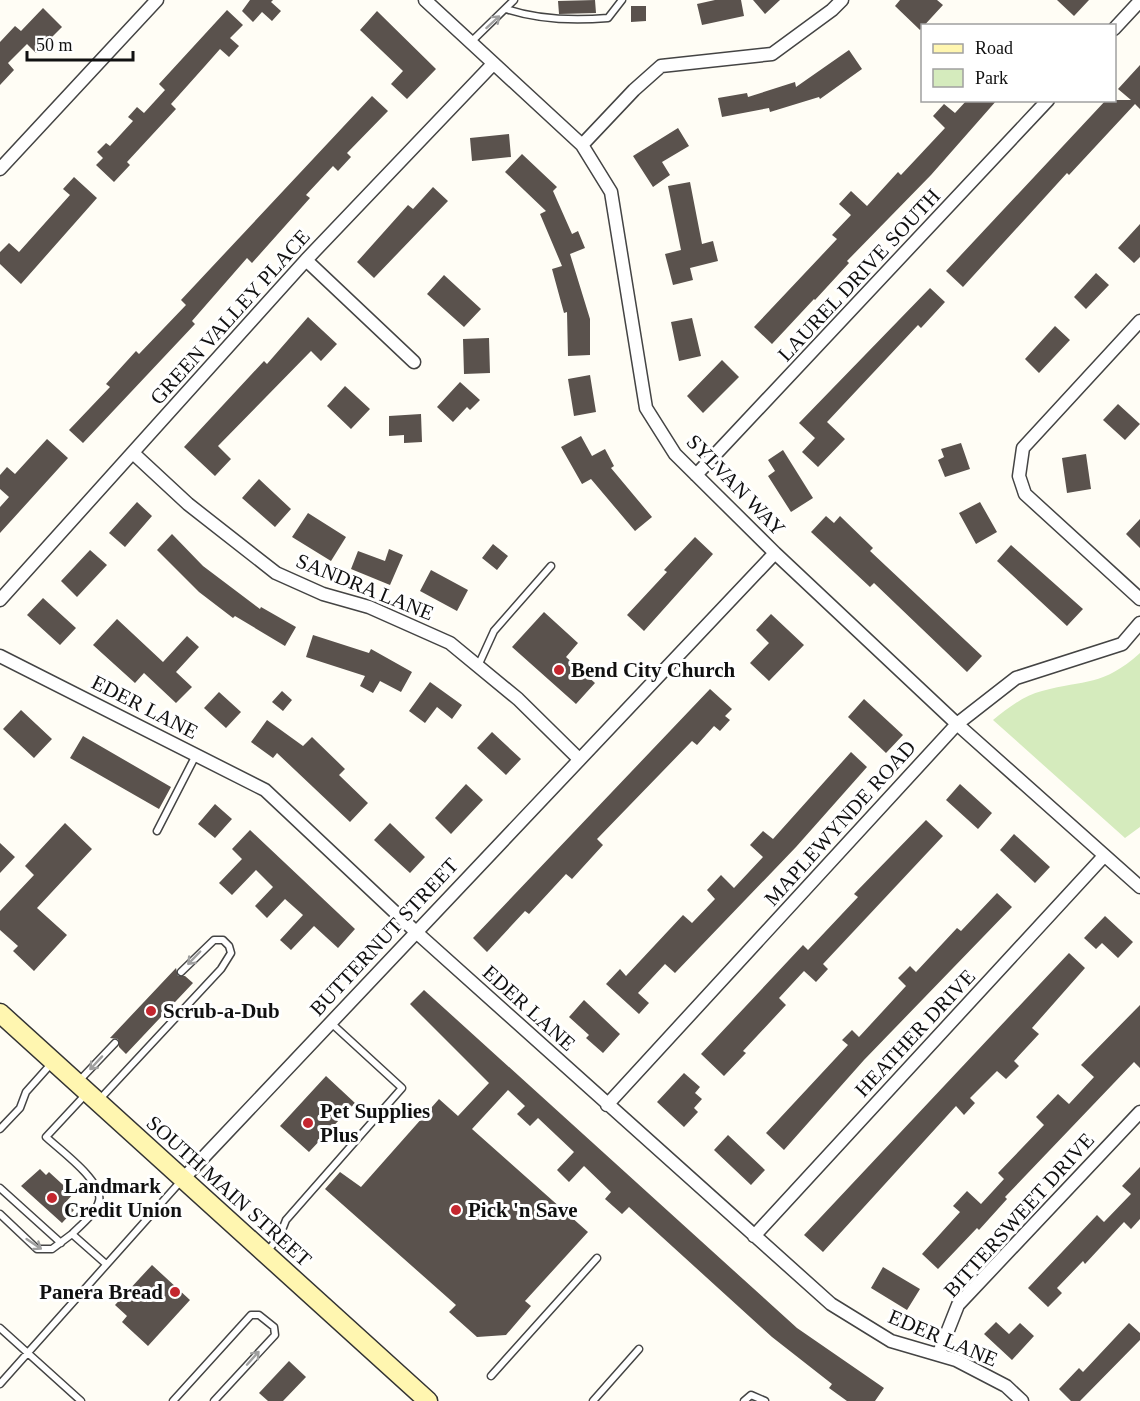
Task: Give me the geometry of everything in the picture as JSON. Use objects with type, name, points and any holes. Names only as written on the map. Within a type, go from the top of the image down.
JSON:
[{"type":"main road","name":"SOUTH MAIN STREET","points":[[0,1013],[428,1401]]},
{"type":"street","points":[[0,169],[158,0]]},
{"type":"street","name":"SYLVAN WAY","points":[[425,0],[582,145],[611,192],[646,408],[675,454],[775,553],[957,724],[1140,886]]},
{"type":"street","points":[[582,145],[634,90],[661,66],[772,54],[842,0]]},
{"type":"street","points":[[1116,26],[1140,1]]},
{"type":"street","name":"GREEN VALLEY PLACE","points":[[0,600],[306,260],[493,64]]},
{"type":"street","name":"LAUREL DRIVE SOUTH","points":[[696,475],[1046,102]]},
{"type":"street","points":[[306,260],[414,362]]},
{"type":"street","points":[[1140,321],[1023,448],[1019,476],[1025,494],[1140,599]]},
{"type":"street","name":"SANDRA LANE","points":[[133,453],[188,504],[276,573],[323,594],[369,607],[450,643],[518,699],[579,759]]},
{"type":"street","name":"BUTTERNUT STREET","points":[[183,1179],[775,553]]},
{"type":"street","name":"MAPLEWYNDE ROAD","points":[[607,1105],[957,724],[1016,678],[1122,644],[1140,623]]},
{"type":"street","name":"EDER LANE","points":[[0,656],[265,790],[416,932],[831,1304],[891,1341],[939,1353],[1006,1386],[1022,1401]]},
{"type":"street","name":"HEATHER DRIVE","points":[[754,1236],[1104,856]]},
{"type":"street","name":"BITTERSWEET DRIVE","points":[[939,1353],[958,1305],[1140,1112]]},
{"type":"lane","points":[[470,43],[514,0]]},
{"type":"lane","points":[[506,9],[527,16],[547,18],[608,18],[622,0]]},
{"type":"lane","points":[[478,666],[494,631],[551,566]]},
{"type":"lane","points":[[157,831],[196,755]]},
{"type":"lane","points":[[0,1215],[37,1249],[52,1249],[72,1234],[95,1209],[99,1191],[96,1183],[46,1137],[88,1092],[202,991],[227,962],[231,953],[229,946],[223,940],[214,940],[181,972]]},
{"type":"lane","points":[[265,1255],[299,1204],[402,1088],[329,1022]]},
{"type":"lane","points":[[88,1092],[115,1043]]},
{"type":"lane","points":[[0,1129],[20,1108],[26,1092],[54,1061]]},
{"type":"lane","name":"BUTTERNUT STREET","points":[[0,1384],[183,1179]]},
{"type":"lane","points":[[0,1188],[61,1244]]},
{"type":"lane","points":[[72,1234],[106,1264]]},
{"type":"lane","points":[[490,1376],[597,1258]]},
{"type":"lane","points":[[174,1401],[251,1316],[259,1315],[274,1327],[274,1335],[214,1401]]},
{"type":"lane","points":[[0,1328],[81,1401]]},
{"type":"lane","points":[[593,1401],[639,1349]]},
{"type":"lane","points":[[744,1401],[751,1395],[765,1401]]},
{"type":"green space","points":[[1140,653],[1140,827],[1125,838],[993,720],[1029,696],[1057,687],[1104,677],[1115,672]]},
{"type":"building","points":[[250,0],[273,0],[271,2],[281,11],[272,21],[262,12],[253,22],[242,11]]},
{"type":"building","points":[[595,0],[596,13],[559,14],[558,1]]},
{"type":"building","points":[[715,0],[741,0],[744,16],[702,25],[697,4]]},
{"type":"building","points":[[753,0],[780,0],[765,14]]},
{"type":"building","points":[[900,0],[937,0],[943,5],[926,24],[921,24],[920,30],[895,6]]},
{"type":"building","points":[[1057,0],[1089,0],[1074,16]]},
{"type":"building","points":[[631,6],[646,6],[646,21],[631,22]]},
{"type":"building","points":[[43,8],[62,27],[36,53],[27,44],[8,63],[14,70],[0,85],[0,42],[15,26],[21,31]]},
{"type":"building","points":[[227,10],[243,25],[230,38],[239,46],[229,57],[220,49],[171,104],[176,109],[127,162],[130,165],[114,182],[96,165],[103,158],[97,152],[106,143],[110,146],[133,121],[128,117],[137,107],[144,113],[165,90],[159,84]]},
{"type":"building","points":[[377,11],[436,69],[407,99],[391,84],[403,71],[360,30]]},
{"type":"building","points":[[849,50],[862,69],[820,99],[819,97],[770,112],[769,108],[722,117],[718,98],[747,93],[748,97],[795,82],[796,87]]},
{"type":"building","points":[[1140,65],[1140,109],[1135,104],[1069,175],[1067,173],[963,287],[946,271],[1104,102],[1131,100],[1118,89]]},
{"type":"building","points":[[372,96],[388,111],[347,153],[351,157],[338,171],[333,166],[306,195],[310,198],[252,263],[247,258],[192,321],[195,324],[83,443],[69,430],[110,387],[106,384],[136,351],[139,354],[186,305],[181,300]]},
{"type":"building","points":[[965,102],[995,102],[931,175],[847,261],[849,263],[772,344],[754,327],[837,239],[832,235],[851,215],[839,204],[851,191],[867,206],[898,172],[901,175],[945,128],[933,116],[944,104],[955,113]]},
{"type":"building","points":[[678,128],[689,146],[662,162],[670,175],[653,187],[633,156]]},
{"type":"building","points":[[509,134],[511,157],[472,161],[470,138]]},
{"type":"building","points":[[522,154],[557,187],[553,191],[572,234],[578,231],[585,248],[570,254],[590,319],[590,355],[568,356],[567,312],[564,313],[552,269],[562,266],[540,214],[546,211],[505,172]]},
{"type":"building","points":[[74,177],[97,198],[21,284],[0,264],[0,252],[9,243],[19,252],[70,195],[63,189]]},
{"type":"building","points":[[690,182],[702,244],[713,241],[718,261],[690,268],[693,280],[673,285],[665,254],[681,250],[668,186]]},
{"type":"building","points":[[433,187],[448,201],[374,278],[357,262],[408,205],[413,209]]},
{"type":"building","points":[[1140,224],[1140,257],[1134,263],[1118,248]]},
{"type":"building","points":[[1096,273],[1109,285],[1086,309],[1074,297]]},
{"type":"building","points":[[444,275],[481,309],[464,327],[427,294]]},
{"type":"building","points":[[930,288],[945,302],[921,328],[918,325],[827,422],[845,439],[818,467],[802,452],[815,438],[799,423]]},
{"type":"building","points":[[308,317],[337,344],[321,361],[311,351],[218,446],[231,459],[215,476],[184,447],[264,361],[267,364]]},
{"type":"building","points":[[692,318],[701,356],[679,361],[671,322]]},
{"type":"building","points":[[1055,326],[1070,340],[1039,373],[1025,359]]},
{"type":"building","points":[[489,338],[490,373],[464,374],[463,339]]},
{"type":"building","points":[[722,360],[739,377],[703,413],[687,396]]},
{"type":"building","points":[[590,375],[596,412],[574,416],[568,379]]},
{"type":"building","points":[[460,382],[480,400],[470,410],[467,407],[453,422],[437,407]]},
{"type":"building","points":[[345,386],[370,409],[351,429],[327,406]]},
{"type":"building","points":[[1118,404],[1140,424],[1125,440],[1103,420]]},
{"type":"building","points":[[421,414],[422,442],[404,443],[404,435],[389,436],[389,416]]},
{"type":"building","points":[[581,436],[592,456],[605,449],[614,466],[611,468],[652,517],[635,531],[591,479],[582,484],[561,447]]},
{"type":"building","points":[[47,439],[68,458],[0,533],[0,507],[9,497],[0,489],[0,475],[7,467],[15,474]]},
{"type":"building","points":[[961,443],[970,469],[945,477],[938,460],[944,457],[941,449]]},
{"type":"building","points":[[783,450],[813,498],[791,512],[768,476],[775,471],[768,460]]},
{"type":"building","points":[[1086,454],[1091,489],[1067,493],[1062,458]]},
{"type":"building","points":[[259,479],[291,509],[275,527],[242,498]]},
{"type":"building","points":[[137,502],[152,516],[125,547],[109,533]]},
{"type":"building","points":[[980,502],[997,532],[976,544],[959,513]]},
{"type":"building","points":[[308,513],[346,537],[331,561],[292,537]]},
{"type":"building","points":[[826,516],[834,523],[840,516],[873,548],[870,551],[982,656],[967,672],[874,583],[870,587],[811,532]]},
{"type":"building","points":[[1140,519],[1140,548],[1126,534]]},
{"type":"building","points":[[172,534],[203,566],[260,609],[261,607],[296,627],[285,646],[235,616],[233,618],[199,592],[157,550]]},
{"type":"building","points":[[695,537],[713,554],[644,631],[627,615],[667,572],[664,570]]},
{"type":"building","points":[[493,544],[508,556],[497,570],[482,558]]},
{"type":"building","points":[[1011,545],[1083,609],[1067,626],[997,561]]},
{"type":"building","points":[[389,549],[403,555],[390,585],[351,569],[358,551],[385,561]]},
{"type":"building","points":[[90,550],[107,565],[77,597],[61,581]]},
{"type":"building","points":[[431,570],[468,590],[457,611],[420,591]]},
{"type":"building","points":[[43,598],[76,628],[60,645],[27,615]]},
{"type":"building","name":"Bend City Church","points":[[544,612],[578,643],[566,657],[595,683],[576,704],[512,647]]},
{"type":"building","points":[[771,614],[804,645],[769,681],[750,663],[769,643],[756,630]]},
{"type":"building","points":[[117,619],[163,662],[187,636],[199,647],[176,672],[192,687],[176,703],[144,673],[135,683],[93,645]]},
{"type":"building","points":[[313,635],[369,653],[371,649],[412,672],[401,692],[380,681],[373,693],[360,686],[365,676],[306,657]]},
{"type":"building","points":[[430,682],[462,705],[452,719],[437,707],[425,723],[409,711]]},
{"type":"building","points":[[710,689],[732,709],[725,716],[730,720],[720,731],[714,726],[697,745],[692,741],[597,839],[603,845],[572,879],[566,874],[529,914],[525,911],[487,952],[473,938]]},
{"type":"building","points":[[282,691],[292,700],[283,711],[272,702]]},
{"type":"building","points":[[219,692],[241,712],[226,728],[204,708]]},
{"type":"building","points":[[864,699],[903,735],[886,753],[848,717]]},
{"type":"building","points":[[21,710],[52,739],[34,758],[3,729]]},
{"type":"building","points":[[267,720],[303,746],[312,737],[345,769],[339,775],[368,803],[350,822],[277,753],[273,758],[251,742]]},
{"type":"building","points":[[492,732],[521,759],[506,775],[477,748]]},
{"type":"building","points":[[83,736],[171,787],[159,809],[70,758]]},
{"type":"building","points":[[851,752],[867,767],[796,847],[675,973],[665,964],[638,993],[649,1003],[639,1014],[606,984],[620,969],[626,976],[683,915],[692,923],[715,899],[707,890],[721,875],[734,888],[763,857],[750,845],[763,831],[773,839]]},
{"type":"building","points":[[466,784],[483,800],[451,834],[435,818]]},
{"type":"building","points":[[960,784],[992,813],[978,829],[946,800]]},
{"type":"building","points":[[215,804],[232,819],[215,838],[198,824]]},
{"type":"building","points":[[926,820],[943,836],[823,964],[828,969],[816,982],[804,971],[779,998],[786,1005],[743,1051],[746,1053],[724,1076],[701,1054],[803,945],[808,950],[858,897],[854,894]]},
{"type":"building","points":[[65,823],[92,849],[37,908],[67,935],[34,971],[13,951],[18,946],[0,930],[0,911],[34,875],[25,866]]},
{"type":"building","points":[[390,823],[425,857],[410,873],[374,840]]},
{"type":"building","points":[[250,830],[355,929],[338,948],[314,926],[291,950],[280,940],[303,915],[285,899],[267,918],[255,906],[273,887],[256,870],[232,895],[219,883],[242,859],[232,849]]},
{"type":"building","points":[[1014,834],[1050,867],[1035,883],[1000,850]]},
{"type":"building","points":[[0,843],[15,857],[0,873]]},
{"type":"building","points":[[997,893],[1012,907],[864,1060],[784,1150],[766,1133],[848,1045],[842,1040],[852,1030],[859,1037],[906,986],[898,978],[910,966],[916,972],[957,928],[961,931]]},
{"type":"building","points":[[1105,916],[1133,942],[1118,958],[1102,943],[1096,949],[1084,938]]},
{"type":"building","points":[[1069,953],[1085,968],[1032,1028],[1039,1034],[1014,1061],[1019,1066],[1006,1079],[997,1071],[970,1098],[975,1103],[964,1115],[956,1106],[823,1252],[804,1235]]},
{"type":"building","name":"Scrub-a-Dub","points":[[176,968],[178,976],[185,976],[193,983],[126,1054],[119,1047],[118,1039],[110,1038]]},
{"type":"building","name":"Pick 'n Save","points":[[424,990],[797,1328],[884,1388],[875,1401],[847,1401],[829,1388],[832,1384],[772,1337],[629,1207],[622,1214],[605,1199],[611,1192],[584,1166],[569,1182],[557,1170],[574,1152],[538,1118],[530,1126],[517,1114],[525,1106],[508,1090],[472,1129],[588,1232],[525,1301],[531,1306],[506,1335],[477,1337],[449,1312],[456,1305],[325,1189],[340,1172],[361,1187],[439,1099],[458,1116],[489,1083],[410,1004]]},
{"type":"building","points":[[584,1000],[620,1034],[603,1053],[586,1038],[589,1035],[569,1017]]},
{"type":"building","points":[[1140,1005],[1140,1068],[1134,1062],[1005,1197],[1007,1199],[979,1230],[977,1228],[938,1269],[922,1254],[960,1212],[953,1206],[967,1191],[981,1204],[1004,1179],[998,1173],[1044,1125],[1036,1117],[1058,1094],[1069,1104],[1094,1077],[1081,1065]]},
{"type":"building","points":[[684,1073],[700,1087],[695,1093],[702,1099],[694,1108],[698,1112],[684,1127],[657,1102]]},
{"type":"building","points":[[326,1076],[355,1103],[309,1152],[280,1126]]},
{"type":"building","points":[[728,1135],[765,1170],[751,1185],[714,1150]]},
{"type":"building","points":[[1140,1167],[1140,1219],[1131,1229],[1124,1222],[1085,1264],[1083,1261],[1057,1288],[1062,1293],[1048,1307],[1028,1288],[1097,1215],[1104,1222],[1131,1194],[1122,1186]]},
{"type":"building","name":"Landmark Credit Union","points":[[40,1169],[46,1175],[49,1172],[73,1194],[65,1203],[74,1210],[62,1223],[21,1186]]},
{"type":"building","points":[[152,1265],[190,1300],[148,1346],[122,1322],[127,1316],[115,1305]]},
{"type":"building","points":[[883,1267],[920,1289],[907,1310],[871,1288]]},
{"type":"building","points":[[996,1322],[1009,1334],[1020,1323],[1034,1336],[1012,1360],[984,1334]]},
{"type":"building","points":[[1129,1323],[1140,1333],[1140,1340],[1080,1401],[1071,1401],[1059,1389],[1079,1368],[1083,1372]]},
{"type":"building","points":[[289,1361],[306,1377],[283,1401],[268,1401],[259,1393]]},
{"type":"place","name":"Bend City Church","points":[[559,670]]},
{"type":"place","name":"Scrub-a-Dub","points":[[151,1011]]},
{"type":"place","name":"Pet Supplies Plus","points":[[308,1123]]},
{"type":"place","name":"Landmark Credit Union","points":[[52,1198]]},
{"type":"place","name":"Pick 'n Save","points":[[456,1210]]},
{"type":"place","name":"Panera Bread","points":[[175,1292]]}]
